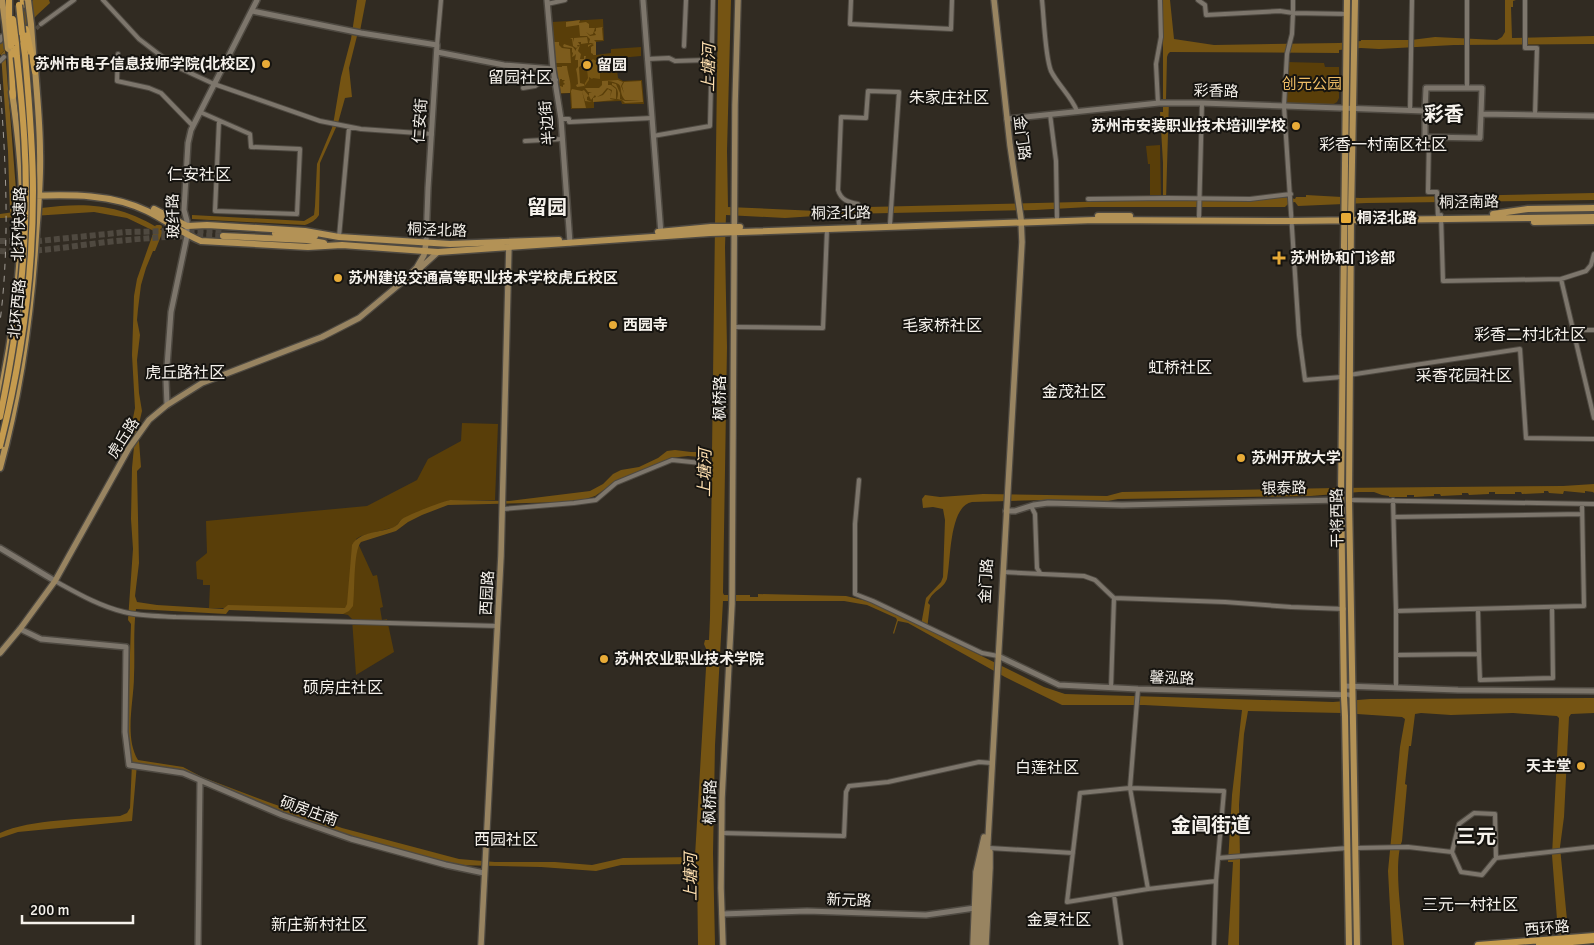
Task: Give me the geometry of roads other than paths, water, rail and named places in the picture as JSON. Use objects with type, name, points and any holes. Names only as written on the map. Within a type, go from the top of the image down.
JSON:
[{"type":"highway","points":[[10,0],[9,21],[12,46],[13,96]]},
{"type":"highway","points":[[22,2],[35,72]]},
{"type":"highway","name":"北环快速路","points":[[0,446],[12,397],[19,356],[30,265],[33,174],[25,55],[27,28]]},
{"type":"highway","name":"北环快速路","points":[[0,418],[18,316],[26,224],[24,126],[17,57],[12,46]]},
{"type":"highway","points":[[1478,945],[1594,937]]},
{"type":"highway","points":[[1539,945],[1594,937]]},
{"type":"main road","points":[[2,0],[9,21]]},
{"type":"main road","name":"枫桥路","points":[[723,945],[722,833],[732,604],[735,105],[738,0]]},
{"type":"main road","name":"金门路","points":[[977,945],[984,869],[996,673],[1020,220],[994,0]]},
{"type":"main road","name":"干将西路","points":[[1347,0],[1346,51],[1352,205],[1344,696],[1350,945]]},
{"type":"main road","name":"干将西路","points":[[1355,0],[1355,40],[1344,195],[1341,486],[1346,495],[1357,945]]},
{"type":"main road","name":"北环西路","points":[[0,468],[17,399],[27,336],[39,193],[40,152],[35,72]]},
{"type":"main road","name":"北环西路","points":[[0,396],[12,334],[18,287],[21,219],[22,194],[13,96]]},
{"type":"main road","name":"桐泾北路","points":[[22,194],[85,191],[106,193],[142,204],[187,226],[207,225],[305,231],[339,237]]},
{"type":"main road","name":"桐泾北路","points":[[39,193],[95,196],[121,201],[154,214],[187,236],[201,240],[308,246],[340,245]]},
{"type":"main road","points":[[1493,216],[1528,208],[1594,208]]},
{"type":"main road","name":"桐泾南路","points":[[1344,218],[1493,216],[1594,212]]},
{"type":"main road","name":"桐泾北路","points":[[734,230],[859,227],[1106,216],[1291,219]]},
{"type":"main road","points":[[1493,216],[1529,222],[1594,221]]},
{"type":"main road","name":"桐泾南路","points":[[1493,216],[1594,217]]},
{"type":"main road","name":"桐泾北路","points":[[510,244],[426,252],[223,232],[426,243],[510,244],[710,230],[827,230],[890,224],[1020,220],[1344,218]]},
{"type":"main road","points":[[426,243],[426,252]]},
{"type":"main road","name":"西园路","points":[[481,945],[498,626],[510,244]]},
{"type":"main road","name":"虎丘路","points":[[0,653],[55,581],[132,442],[143,427],[167,405],[192,388],[208,380],[322,337],[364,315],[407,278],[417,267],[426,252]]},
{"type":"main road","points":[[407,278],[438,252]]},
{"type":"main road","points":[[12,334],[27,336]]},
{"type":"main road","name":"金门路","points":[[996,659],[1003,572],[1006,511],[1004,503]]},
{"type":"main road","points":[[1347,812],[1354,812]]},
{"type":"main road","points":[[986,837],[991,862],[986,945]]},
{"type":"main road","points":[[972,945],[977,867],[986,837]]},
{"type":"main road","name":"金门路","points":[[982,945],[984,869]]},
{"type":"main road","name":"西环路","points":[[1501,945],[1594,937]]},
{"type":"street","points":[[41,24],[74,0]]},
{"type":"street","points":[[103,0],[139,39],[173,65],[214,84],[332,124],[361,129],[432,134]]},
{"type":"street","name":"玻纤路","points":[[167,405],[166,380],[172,312],[187,236],[184,210],[188,144],[193,126],[257,0]]},
{"type":"street","name":"仁安街","points":[[426,243],[441,0]]},
{"type":"street","points":[[547,2],[564,0]]},
{"type":"street","points":[[643,0],[661,234]]},
{"type":"street","points":[[684,46],[686,0]]},
{"type":"street","points":[[653,136],[710,126],[712,0]]},
{"type":"street","points":[[850,0],[850,24],[952,29],[952,0]]},
{"type":"street","points":[[1042,0],[1050,67],[1077,111]]},
{"type":"street","points":[[1158,103],[1156,64],[1161,37],[1160,0]]},
{"type":"street","points":[[1198,0],[1205,5],[1206,15],[1280,11],[1347,14]]},
{"type":"street","points":[[1293,0],[1291,40],[1286,54],[1284,106],[1291,219],[1305,380],[1342,377]]},
{"type":"street","points":[[1410,110],[1412,0]]},
{"type":"street","points":[[1467,0],[1467,88]]},
{"type":"street","points":[[1525,0],[1525,48],[1537,48],[1535,115]]},
{"type":"street","name":"半边街","points":[[547,2],[553,69],[561,119],[570,241]]},
{"type":"street","points":[[252,11],[350,31],[437,45]]},
{"type":"street","points":[[437,52],[504,65],[553,69]]},
{"type":"street","points":[[118,54],[117,81],[149,88],[160,93],[193,126]]},
{"type":"street","points":[[0,61],[4,57]]},
{"type":"street","points":[[647,59],[669,58],[675,61],[708,60]]},
{"type":"street","points":[[523,88],[535,86],[542,81],[556,80]]},
{"type":"street","points":[[1426,88],[1482,88],[1480,138],[1425,137],[1426,111],[1426,88]]},
{"type":"street","points":[[859,227],[858,204],[844,200],[838,190],[841,117],[866,118],[868,91],[899,92],[890,224]]},
{"type":"street","points":[[1198,217],[1202,102]]},
{"type":"street","name":"彩香路","points":[[1007,119],[1158,103],[1202,102],[1426,111]]},
{"type":"street","points":[[200,112],[219,120],[250,134],[251,147],[300,149],[297,214],[215,211],[219,120]]},
{"type":"street","points":[[1050,114],[1056,162],[1056,218]]},
{"type":"street","points":[[1481,114],[1594,116]]},
{"type":"street","points":[[561,119],[569,119],[569,122],[652,118]]},
{"type":"street","points":[[339,237],[349,127]]},
{"type":"street","points":[[1429,137],[1428,192],[1437,192],[1440,217],[1442,281],[1561,279],[1586,271],[1594,254]]},
{"type":"street","points":[[525,141],[562,139]]},
{"type":"street","points":[[1088,199],[1291,198]]},
{"type":"street","points":[[733,327],[823,328],[827,230]]},
{"type":"street","points":[[1561,279],[1594,418]]},
{"type":"street","points":[[1573,330],[1594,330]]},
{"type":"street","points":[[1349,375],[1520,349],[1526,438],[1594,438]]},
{"type":"street","points":[[503,504],[574,503],[596,500],[616,483],[672,460],[701,463]]},
{"type":"street","points":[[858,480],[855,524],[855,594],[873,600],[996,659]]},
{"type":"street","name":"银泰路","points":[[1006,511],[1015,511],[1048,503],[1122,505],[1346,495],[1393,500],[1594,504]]},
{"type":"street","points":[[1393,500],[1396,688]]},
{"type":"street","points":[[1396,610],[1584,606],[1582,504]]},
{"type":"street","points":[[1031,506],[1034,514],[1036,568],[1040,574]]},
{"type":"street","points":[[1394,517],[1582,514]]},
{"type":"street","points":[[0,548],[86,598],[127,613],[176,617],[498,626]]},
{"type":"street","points":[[1003,572],[1084,576],[1095,580],[1114,598],[1344,609]]},
{"type":"street","points":[[1111,688],[1114,598]]},
{"type":"street","points":[[1478,609],[1480,680],[1553,678],[1552,608]]},
{"type":"street","name":"硕房庄南","points":[[20,629],[40,639],[126,646],[125,732],[130,765],[183,773],[282,815],[351,840],[484,873]]},
{"type":"street","points":[[1396,655],[1479,654]]},
{"type":"street","name":"馨泓路","points":[[996,659],[1059,686],[1111,688],[1138,692],[1352,695]]},
{"type":"street","points":[[1344,686],[1458,690],[1594,691]]},
{"type":"street","points":[[1138,692],[1130,788],[1148,889]]},
{"type":"street","points":[[722,833],[844,836],[846,792],[849,786],[888,782],[980,762],[990,763]]},
{"type":"street","points":[[198,945],[200,781]]},
{"type":"street","points":[[1214,945],[1216,882],[1224,791],[1130,788],[1080,793],[1068,902],[1148,889],[1216,882]]},
{"type":"street","points":[[1474,813],[1494,814],[1496,858],[1482,875],[1461,872],[1452,852],[1459,824],[1474,813]]},
{"type":"street","points":[[1218,858],[1348,848],[1400,847],[1452,852]]},
{"type":"street","points":[[1496,858],[1594,847]]},
{"type":"street","points":[[989,848],[1073,853]]},
{"type":"street","points":[[1114,895],[1121,945]]},
{"type":"street","name":"新元路","points":[[722,914],[807,911],[926,915],[974,908]]},
{"type":"tunnel","points":[[12,23],[29,2]]},
{"type":"tunnel","points":[[32,33],[41,24]]},
{"type":"tunnel","points":[[0,241],[39,241],[126,232],[222,230]]},
{"type":"tunnel","points":[[0,251],[40,250],[151,238],[223,236]]},
{"type":"railway","points":[[0,84],[6,203],[5,263],[0,322]]},
{"type":"place","name":"苏州市电子信息技师学院(北校区)","points":[[266,64]]},
{"type":"place","name":"留园","points":[[587,65]]},
{"type":"place","name":"苏州市安装职业技术培训学校","points":[[1296,126]]},
{"type":"place","name":"桐泾北路","points":[[1346,218]]},
{"type":"place","name":"苏州协和门诊部","points":[[1279,258]]},
{"type":"place","name":"苏州建设交通高等职业技术学校虎丘校区","points":[[338,278]]},
{"type":"place","name":"西园寺","points":[[613,325]]},
{"type":"place","name":"苏州开放大学","points":[[1241,458]]},
{"type":"place","name":"苏州农业职业技术学院","points":[[604,659]]},
{"type":"place","name":"天主堂","points":[[1581,766]]},
{"type":"district","name":"留园社区","points":[[520,78]]},
{"type":"district","name":"朱家庄社区","points":[[949,98]]},
{"type":"district","name":"彩香","points":[[1444,114]]},
{"type":"district","name":"彩香一村南区社区","points":[[1383,145]]},
{"type":"district","name":"仁安社区","points":[[199,175]]},
{"type":"district","name":"留园","points":[[547,207]]},
{"type":"district","name":"毛家桥社区","points":[[942,326]]},
{"type":"district","name":"彩香二村北社区","points":[[1530,335]]},
{"type":"district","name":"虹桥社区","points":[[1180,368]]},
{"type":"district","name":"虎丘路社区","points":[[185,373]]},
{"type":"district","name":"采香花园社区","points":[[1464,376]]},
{"type":"district","name":"金茂社区","points":[[1074,392]]},
{"type":"district","name":"硕房庄社区","points":[[343,688]]},
{"type":"district","name":"白莲社区","points":[[1047,768]]},
{"type":"district","name":"金阊街道","points":[[1211,825]]},
{"type":"district","name":"三元","points":[[1476,836]]},
{"type":"district","name":"西园社区","points":[[506,840]]},
{"type":"district","name":"三元一村社区","points":[[1470,905]]},
{"type":"district","name":"金夏社区","points":[[1059,920]]},
{"type":"district","name":"新庄新村社区","points":[[319,925]]},
{"type":"water label","name":"上塘河","points":[[709,68]]},
{"type":"water label","name":"上塘河","points":[[705,473]]},
{"type":"water label","name":"上塘河","points":[[691,877]]},
{"type":"park label","name":"创元公园","points":[[1312,84]]}]
